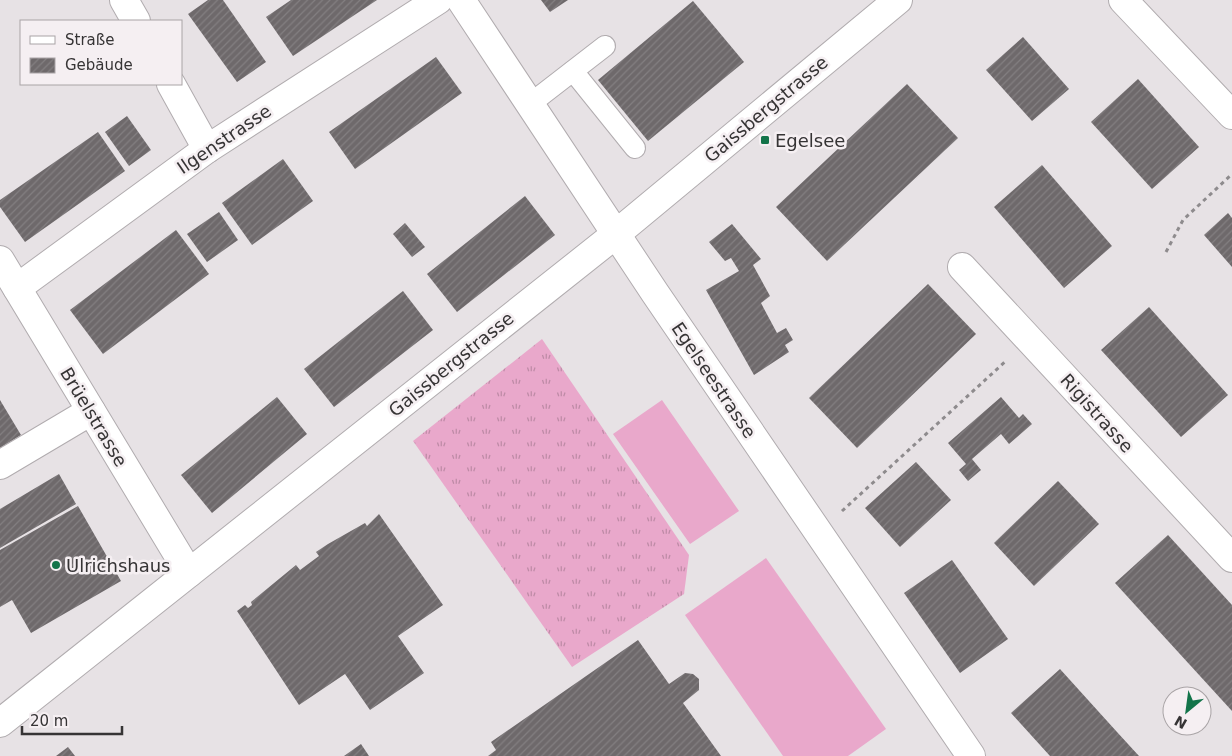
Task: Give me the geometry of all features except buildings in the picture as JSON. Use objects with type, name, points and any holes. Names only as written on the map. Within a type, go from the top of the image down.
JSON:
[{"type":"street","points":[[124,0],[135,20]]},
{"type":"street","name":"Ilgenstrasse","points":[[16,288],[207,149],[438,0]]},
{"type":"street","name":"Egelseestrasse","points":[[461,0],[616,234],[971,756]]},
{"type":"street","name":"Gaissbergstrasse","points":[[0,723],[616,234],[898,0]]},
{"type":"street","points":[[1123,0],[1232,114]]},
{"type":"street","points":[[172,85],[207,149]]},
{"type":"street","name":"Brüelstrasse","points":[[0,260],[189,573]]},
{"type":"street","name":"Rigistrasse","points":[[962,267],[1232,558]]},
{"type":"street","points":[[0,465],[91,411]]},
{"type":"lane","points":[[530,104],[605,46]]},
{"type":"lane","points":[[573,71],[635,148]]},
{"type":"path","points":[[1166,252],[1183,220],[1232,174]]},
{"type":"path","points":[[818,531],[1029,339]]},
{"type":"green space","points":[[542,339],[689,555],[684,594],[572,667],[413,441]]},
{"type":"green space","points":[[662,400],[739,511],[690,544],[613,434]]},
{"type":"green space","points":[[766,558],[886,729],[848,756],[783,756],[685,615]]},
{"type":"place","name":"Egelsee","points":[[765,140]]},
{"type":"place","name":"Ulrichshaus","points":[[56,565]]}]
